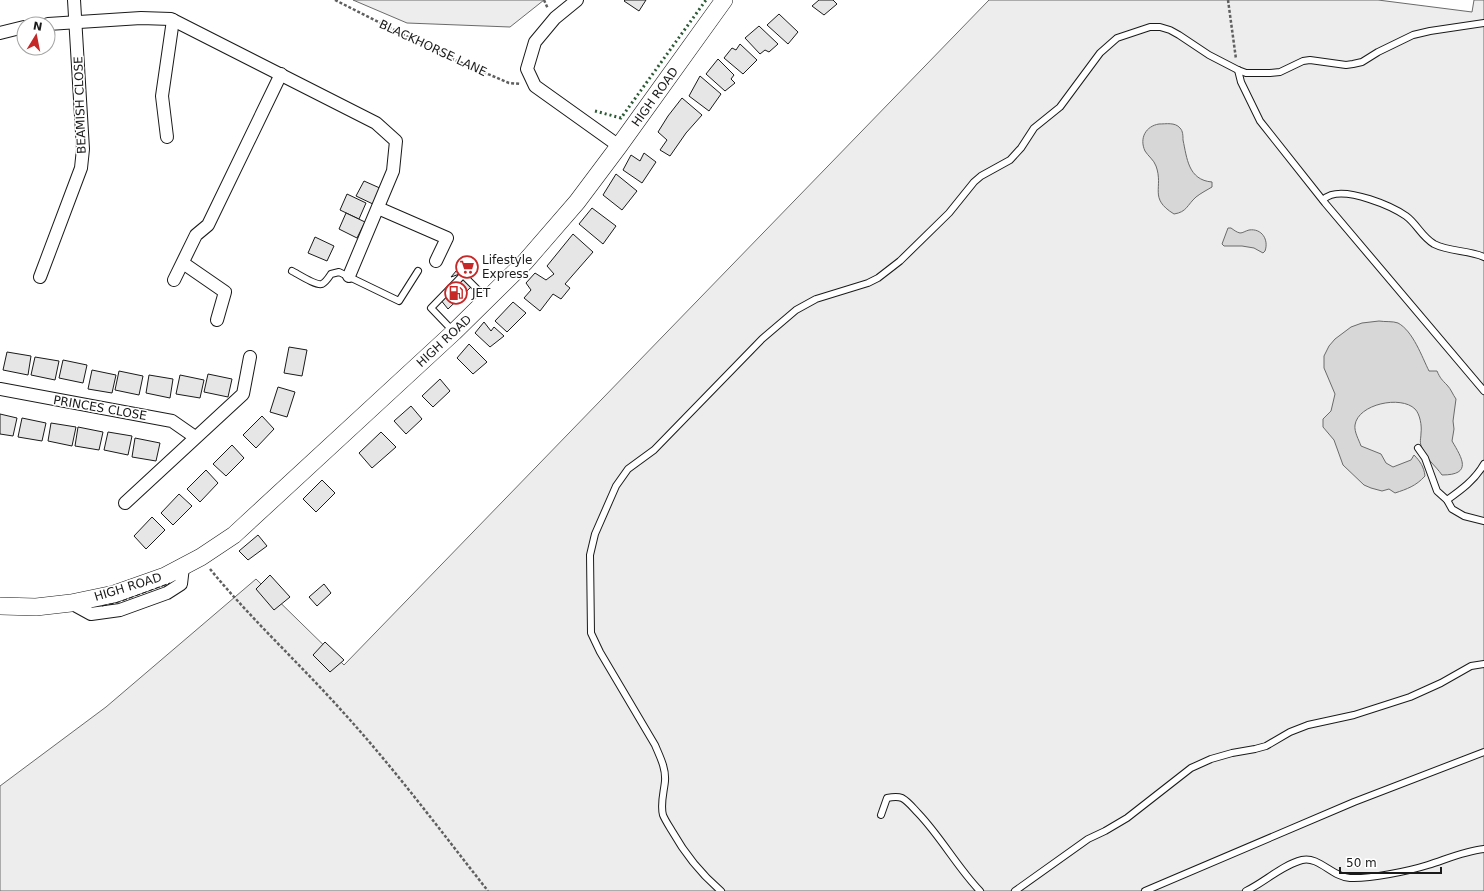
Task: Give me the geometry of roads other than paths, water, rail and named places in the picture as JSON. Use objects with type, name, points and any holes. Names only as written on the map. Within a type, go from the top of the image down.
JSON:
[{"type":"main road","name":"HIGH ROAD","points":[[0,606],[36,607],[71,603],[114,594],[165,576],[182,568],[234,535],[313,464],[454,332],[525,262],[572,208],[619,146],[724,0]]},
{"type":"street","name":"BEAMISH CLOSE","points":[[40,277],[81,168],[83,148],[74,0]]},
{"type":"street","points":[[577,0],[555,18],[535,42],[527,69],[535,86],[619,146]]},
{"type":"street","points":[[56,23],[141,18],[173,20],[376,123],[396,141],[393,171],[349,276]]},
{"type":"street","points":[[167,137],[162,96],[173,20]]},
{"type":"street","points":[[0,33],[16,29]]},
{"type":"street","points":[[174,280],[196,236],[208,226],[281,74]]},
{"type":"street","points":[[378,208],[447,238],[436,261]]},
{"type":"street","points":[[183,263],[225,292],[217,320]]},
{"type":"street","points":[[125,503],[243,394],[250,356]]},
{"type":"street","name":"PRINCES CLOSE","points":[[0,389],[172,421],[195,437]]},
{"type":"lane","points":[[721,891],[706,878],[693,862],[676,839],[667,823],[663,814],[662,805],[665,780],[664,768],[660,757],[655,745],[600,652],[591,633],[590,555],[595,534],[616,486],[628,469],[654,450],[762,339],[796,310],[816,299],[868,284],[900,261],[949,214],[974,182],[981,176],[1010,160],[1022,148],[1034,128],[1060,107],[1100,52],[1116,38],[1150,27],[1160,27],[1170,30],[1209,55],[1238,70],[1246,73],[1270,73],[1280,72],[1303,61],[1310,60],[1346,65],[1354,64],[1362,62],[1378,52],[1413,35],[1445,28],[1484,23]]},
{"type":"lane","points":[[1238,70],[1241,82],[1260,121],[1323,200],[1484,391]]},
{"type":"lane","points":[[1323,200],[1330,195],[1337,194],[1372,199],[1406,217],[1420,233],[1436,244],[1448,249],[1468,252],[1484,257]]},
{"type":"lane","points":[[292,271],[317,284],[325,282],[334,272],[339,272],[399,301],[418,271]]},
{"type":"lane","points":[[454,332],[431,308],[463,275],[488,300]]},
{"type":"lane","points":[[1418,448],[1425,458],[1437,490],[1447,500],[1452,509],[1464,516],[1484,521]]},
{"type":"lane","points":[[1447,500],[1466,487],[1480,472],[1484,464]]},
{"type":"lane","points":[[1016,891],[1088,838],[1105,831],[1127,818],[1191,768],[1211,759],[1266,746],[1290,732],[1308,725],[1354,715],[1410,697],[1441,683],[1471,666],[1484,664]]},
{"type":"lane","points":[[1145,891],[1354,802],[1484,752]]},
{"type":"lane","points":[[880,815],[887,798],[894,796],[902,798],[910,804],[933,829],[958,864],[980,891]]},
{"type":"lane","points":[[1246,891],[1293,863],[1304,860],[1318,862],[1342,877],[1364,877],[1410,870],[1470,851],[1484,849]]},
{"type":"place","name":"Lifestyle Express","points":[[467,267]]},
{"type":"place","name":"JET","points":[[456,293]]}]
